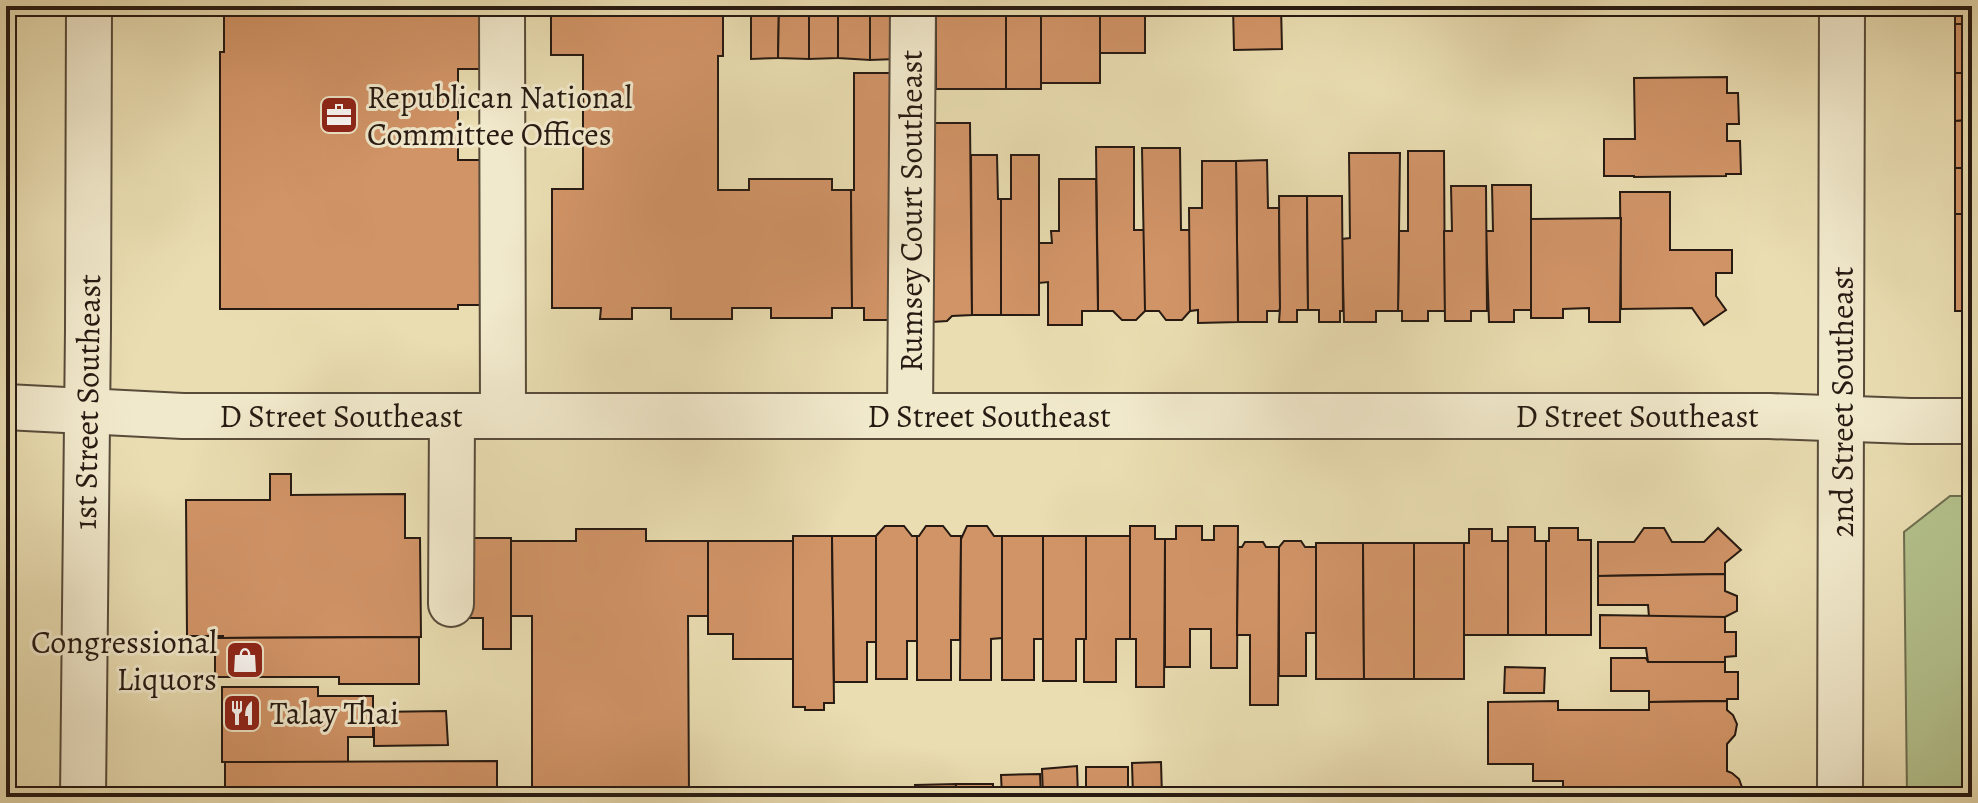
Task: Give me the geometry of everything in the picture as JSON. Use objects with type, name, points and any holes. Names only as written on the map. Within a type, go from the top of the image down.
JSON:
[{"type":"street","name":"1st Street Southeast","points":[[83,797],[89,6]]},
{"type":"street","points":[[502,6],[503,416]]},
{"type":"street","name":"Rumsey Court Southeast","points":[[910,416],[913,6]]},
{"type":"street","name":"2nd Street Southeast","points":[[1840,797],[1842,6]]},
{"type":"street","name":"D Street Southeast","points":[[6,407],[183,416],[1769,416],[1972,421]]},
{"type":"street","points":[[451,604],[452,416]]},
{"type":"green space","points":[[1950,496],[1972,496],[1972,797],[1907,797],[1904,532]]},
{"type":"building","name":"Republican National Committee Offices","points":[[224,6],[485,6],[485,69],[458,69],[458,160],[485,160],[485,305],[458,305],[458,309],[220,309],[220,52],[224,52]]},
{"type":"building","points":[[551,6],[723,6],[723,56],[718,56],[718,190],[749,190],[749,179],[832,179],[832,190],[851,190],[852,308],[832,308],[832,318],[771,318],[771,308],[732,308],[732,319],[671,319],[671,308],[632,308],[632,319],[600,319],[601,308],[552,308],[552,189],[583,189],[583,55],[551,55]]},
{"type":"building","points":[[751,6],[779,6],[778,58],[751,59]]},
{"type":"building","points":[[779,6],[809,6],[809,59],[778,58]]},
{"type":"building","points":[[809,6],[838,6],[838,58],[809,59]]},
{"type":"building","points":[[838,6],[870,6],[870,60],[838,58]]},
{"type":"building","points":[[870,6],[897,6],[896,59],[870,60]]},
{"type":"building","points":[[936,6],[1006,6],[1006,89],[936,89]]},
{"type":"building","points":[[1006,6],[1041,6],[1041,89],[1006,89]]},
{"type":"building","points":[[1041,6],[1100,6],[1100,83],[1041,83]]},
{"type":"building","points":[[1100,6],[1145,6],[1145,53],[1100,53]]},
{"type":"building","points":[[1233,6],[1281,6],[1282,49],[1234,50]]},
{"type":"building","points":[[1955,6],[1972,6],[1972,24],[1955,24]]},
{"type":"building","points":[[1955,24],[1972,24],[1972,73],[1955,73]]},
{"type":"building","points":[[854,73],[896,73],[896,320],[864,320],[864,308],[852,308]]},
{"type":"building","points":[[1955,73],[1972,73],[1972,120],[1955,121]]},
{"type":"building","points":[[1727,77],[1727,93],[1738,93],[1739,124],[1727,124],[1727,141],[1740,141],[1741,174],[1604,176],[1604,139],[1635,139],[1634,78]]},
{"type":"building","points":[[1972,120],[1972,168],[1955,168],[1955,121]]},
{"type":"building","points":[[932,123],[970,123],[972,315],[952,316],[947,321],[932,322],[923,301],[933,290]]},
{"type":"building","points":[[1096,147],[1134,147],[1134,230],[1145,230],[1145,311],[1136,320],[1122,320],[1113,311],[1098,311]]},
{"type":"building","points":[[1142,148],[1180,148],[1181,230],[1190,230],[1190,311],[1182,320],[1166,320],[1159,311],[1145,311]]},
{"type":"building","points":[[1408,151],[1444,151],[1445,311],[1428,311],[1428,321],[1402,321],[1402,311],[1398,311],[1399,231],[1408,231]]},
{"type":"building","points":[[1349,153],[1400,153],[1398,311],[1376,311],[1376,322],[1344,322],[1342,239],[1350,238]]},
{"type":"building","points":[[971,155],[997,155],[998,199],[1001,199],[1001,315],[972,315]]},
{"type":"building","points":[[1011,155],[1039,155],[1039,315],[1001,315],[1001,199],[1011,199]]},
{"type":"building","points":[[1267,160],[1268,208],[1279,208],[1280,308],[1279,311],[1267,311],[1267,322],[1238,322],[1236,161]]},
{"type":"building","points":[[1202,161],[1236,161],[1238,322],[1198,323],[1198,310],[1190,311],[1189,208],[1202,208]]},
{"type":"building","points":[[1955,168],[1972,168],[1972,214],[1955,214]]},
{"type":"building","points":[[1059,179],[1096,179],[1098,311],[1082,311],[1082,325],[1048,325],[1048,282],[1039,283],[1039,243],[1052,243],[1051,231],[1059,231]]},
{"type":"building","points":[[1492,185],[1531,185],[1531,310],[1514,310],[1514,322],[1489,322],[1486,231],[1493,231]]},
{"type":"building","points":[[1451,186],[1486,186],[1487,311],[1471,311],[1471,321],[1445,321],[1444,231],[1452,231]]},
{"type":"building","points":[[1620,192],[1670,192],[1670,250],[1732,250],[1732,273],[1716,273],[1716,296],[1726,310],[1704,325],[1692,308],[1621,309]]},
{"type":"building","points":[[1279,196],[1307,196],[1308,310],[1297,310],[1297,322],[1279,322]]},
{"type":"building","points":[[1307,196],[1342,196],[1343,311],[1340,311],[1340,322],[1319,322],[1319,310],[1308,310]]},
{"type":"building","points":[[1955,214],[1972,214],[1972,311],[1955,311]]},
{"type":"building","points":[[1621,218],[1620,322],[1589,322],[1589,308],[1563,309],[1563,318],[1531,318],[1531,219]]},
{"type":"building","points":[[270,474],[291,474],[291,495],[405,494],[405,538],[420,538],[421,637],[187,636],[186,500],[270,500]]},
{"type":"building","points":[[885,526],[904,526],[912,536],[917,536],[917,641],[907,641],[907,679],[876,679],[876,536]]},
{"type":"building","points":[[926,526],[943,526],[951,536],[961,536],[960,640],[951,640],[951,680],[917,680],[917,536]]},
{"type":"building","points":[[967,526],[987,526],[994,536],[1002,536],[1002,638],[991,639],[991,680],[960,680],[961,539]]},
{"type":"building","points":[[1130,526],[1155,526],[1155,539],[1165,539],[1164,687],[1136,687],[1136,639],[1130,639]]},
{"type":"building","points":[[1176,526],[1202,526],[1202,540],[1214,540],[1214,526],[1238,526],[1237,668],[1211,668],[1211,629],[1190,629],[1190,667],[1165,667],[1165,539],[1176,539]]},
{"type":"building","points":[[1508,527],[1535,527],[1535,541],[1546,541],[1546,635],[1508,635]]},
{"type":"building","points":[[1549,528],[1578,528],[1578,540],[1591,540],[1591,635],[1546,635],[1546,541],[1549,541]]},
{"type":"building","points":[[1644,528],[1664,528],[1672,542],[1704,542],[1718,528],[1741,550],[1725,563],[1725,574],[1598,576],[1598,542],[1634,542]]},
{"type":"building","points":[[576,529],[646,529],[646,541],[708,541],[708,616],[688,616],[689,797],[532,797],[532,616],[511,616],[511,541],[576,541]]},
{"type":"building","points":[[1469,529],[1492,529],[1492,541],[1508,541],[1508,635],[1464,635],[1464,543],[1469,543]]},
{"type":"building","points":[[793,536],[832,536],[834,703],[824,703],[824,710],[793,707]]},
{"type":"building","points":[[832,536],[876,536],[876,642],[867,642],[867,682],[834,682]]},
{"type":"building","points":[[1002,536],[1043,536],[1043,639],[1034,639],[1034,680],[1002,680]]},
{"type":"building","points":[[1043,536],[1086,536],[1086,639],[1076,639],[1076,681],[1043,681]]},
{"type":"building","points":[[1086,536],[1130,536],[1130,639],[1116,639],[1116,682],[1084,682]]},
{"type":"building","points":[[465,538],[511,538],[511,649],[483,649],[483,618],[465,618]]},
{"type":"building","points":[[708,541],[793,541],[793,659],[733,659],[733,634],[708,634]]},
{"type":"building","points":[[1284,541],[1301,541],[1305,547],[1316,547],[1316,633],[1306,633],[1306,676],[1279,676],[1279,547]]},
{"type":"building","points":[[1245,542],[1263,542],[1266,547],[1279,547],[1278,705],[1250,705],[1250,635],[1237,635],[1238,547]]},
{"type":"building","points":[[1316,543],[1363,543],[1364,679],[1316,679]]},
{"type":"building","points":[[1363,543],[1414,543],[1414,679],[1364,679]]},
{"type":"building","points":[[1414,543],[1464,543],[1464,679],[1414,679]]},
{"type":"building","points":[[1725,574],[1725,591],[1737,596],[1737,611],[1725,617],[1649,617],[1648,605],[1598,605],[1598,576]]},
{"type":"building","points":[[1600,615],[1725,617],[1725,632],[1736,632],[1736,656],[1725,657],[1725,662],[1648,662],[1646,648],[1600,648]]},
{"type":"building","points":[[419,637],[419,684],[339,684],[339,677],[215,677],[215,638]]},
{"type":"building","points":[[1611,658],[1646,658],[1648,662],[1725,662],[1725,672],[1738,672],[1738,699],[1649,702],[1649,691],[1611,691]]},
{"type":"building","points":[[1505,667],[1545,668],[1544,693],[1504,693]]},
{"type":"building","points":[[222,687],[318,687],[318,696],[373,696],[373,737],[348,737],[348,762],[222,762]]},
{"type":"building","points":[[1558,701],[1558,710],[1649,710],[1649,702],[1727,701],[1727,710],[1737,724],[1735,735],[1727,744],[1727,771],[1739,779],[1743,790],[1741,797],[1563,797],[1563,781],[1533,781],[1533,764],[1488,764],[1488,702]]},
{"type":"building","points":[[446,711],[448,745],[374,746],[374,712]]},
{"type":"building","points":[[497,761],[497,789],[514,789],[514,797],[225,797],[225,762]]},
{"type":"building","points":[[1161,762],[1162,797],[1133,797],[1132,763]]},
{"type":"building","points":[[1077,766],[1078,797],[1043,797],[1042,769]]},
{"type":"building","points":[[1086,767],[1128,767],[1128,797],[1086,797]]},
{"type":"building","points":[[1040,774],[1041,797],[1002,797],[1001,775]]},
{"type":"building","points":[[956,784],[993,784],[993,797],[955,797]]},
{"type":"building","points":[[956,784],[955,797],[916,797],[915,785]]},
{"type":"place","name":"Republican National Committee Offices","points":[[339,115]]},
{"type":"place","name":"Congressional Liquors","points":[[245,660]]},
{"type":"place","name":"Talay Thai","points":[[242,713]]}]
